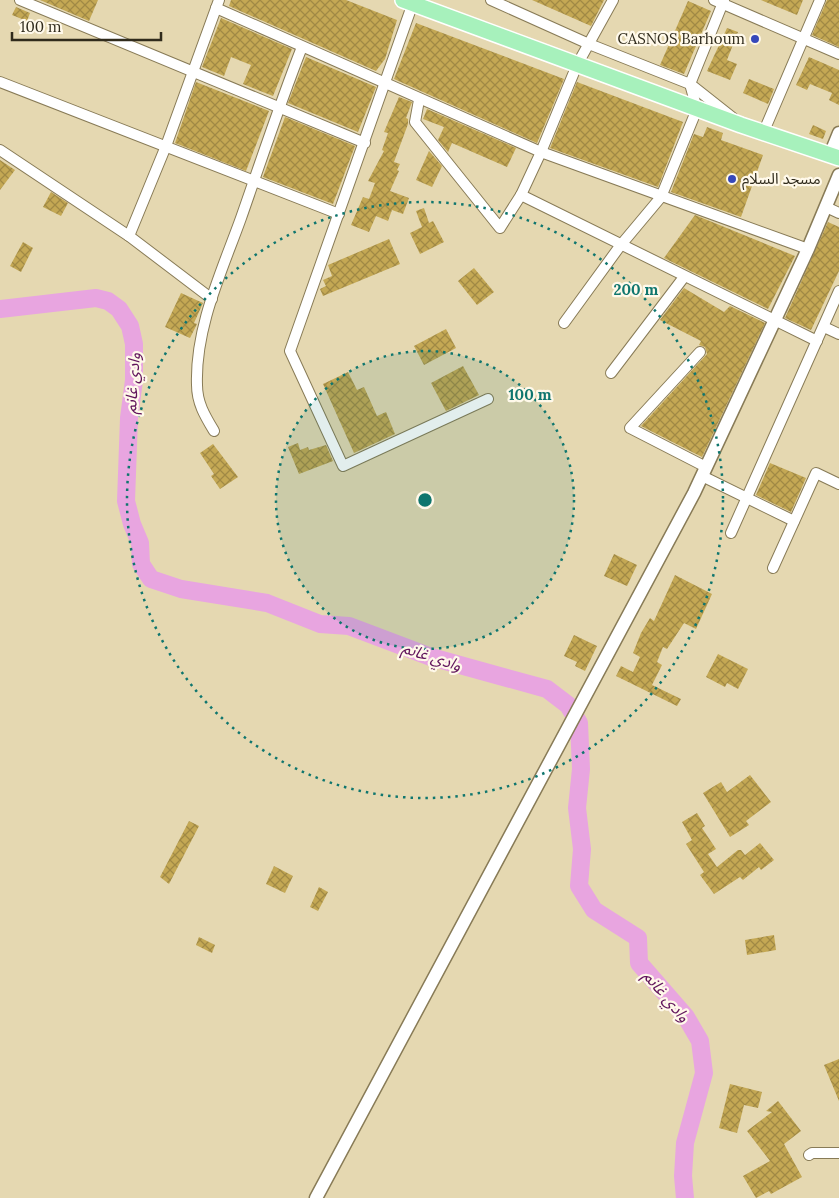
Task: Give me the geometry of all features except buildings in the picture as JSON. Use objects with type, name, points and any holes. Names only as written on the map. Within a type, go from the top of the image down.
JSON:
[{"type":"main road","points":[[410,1],[697,109],[835,156]]},
{"type":"street","points":[[20,0],[365,143]]},
{"type":"street","points":[[491,0],[590,44],[690,84],[741,125]]},
{"type":"street","points":[[419,100],[415,122],[500,228],[521,196],[577,65],[613,0]]},
{"type":"street","points":[[764,131],[820,0]]},
{"type":"street","points":[[410,1],[365,143],[290,351],[344,466],[488,399]]},
{"type":"street","points":[[564,323],[620,246],[661,197],[697,109],[690,84],[720,1],[839,54]]},
{"type":"street","points":[[129,236],[166,146],[217,4],[302,47],[541,152],[808,249]]},
{"type":"street","points":[[214,431],[202,411],[196,387],[199,345],[212,299],[279,106],[302,47]]},
{"type":"street","points":[[0,82],[339,214]]},
{"type":"street","points":[[835,156],[839,133]]},
{"type":"street","points":[[0,150],[129,236],[212,299]]},
{"type":"street","points":[[316,1198],[570,726],[704,471],[808,249],[839,176]]},
{"type":"street","points":[[521,196],[774,322],[817,341]]},
{"type":"street","points":[[826,207],[839,213]]},
{"type":"street","points":[[611,374],[684,277]]},
{"type":"street","points":[[731,533],[839,291]]},
{"type":"street","points":[[824,327],[839,334]]},
{"type":"street","points":[[700,352],[630,428],[748,497],[794,521]]},
{"type":"street","points":[[773,568],[816,473],[839,484]]},
{"type":"street","points":[[809,1155],[812,1153],[839,1153]]},
{"type":"waterway","name":"وادي غانم","points":[[0,309],[96,298],[108,301],[119,309],[130,326],[134,344],[134,380],[129,418],[126,501],[132,524],[140,543],[141,564],[151,579],[181,589],[267,603],[320,624],[349,626],[431,657],[547,689],[568,705],[579,723],[581,769],[577,808],[582,849],[579,886],[594,910],[638,938],[639,963],[686,1017],[700,1041],[704,1073],[685,1143],[683,1176],[685,1198]]},
{"type":"place","name":"CASNOS Barhoum","points":[[755,39]]},
{"type":"place","name":"مسجد السلام","points":[[732,179]]}]
